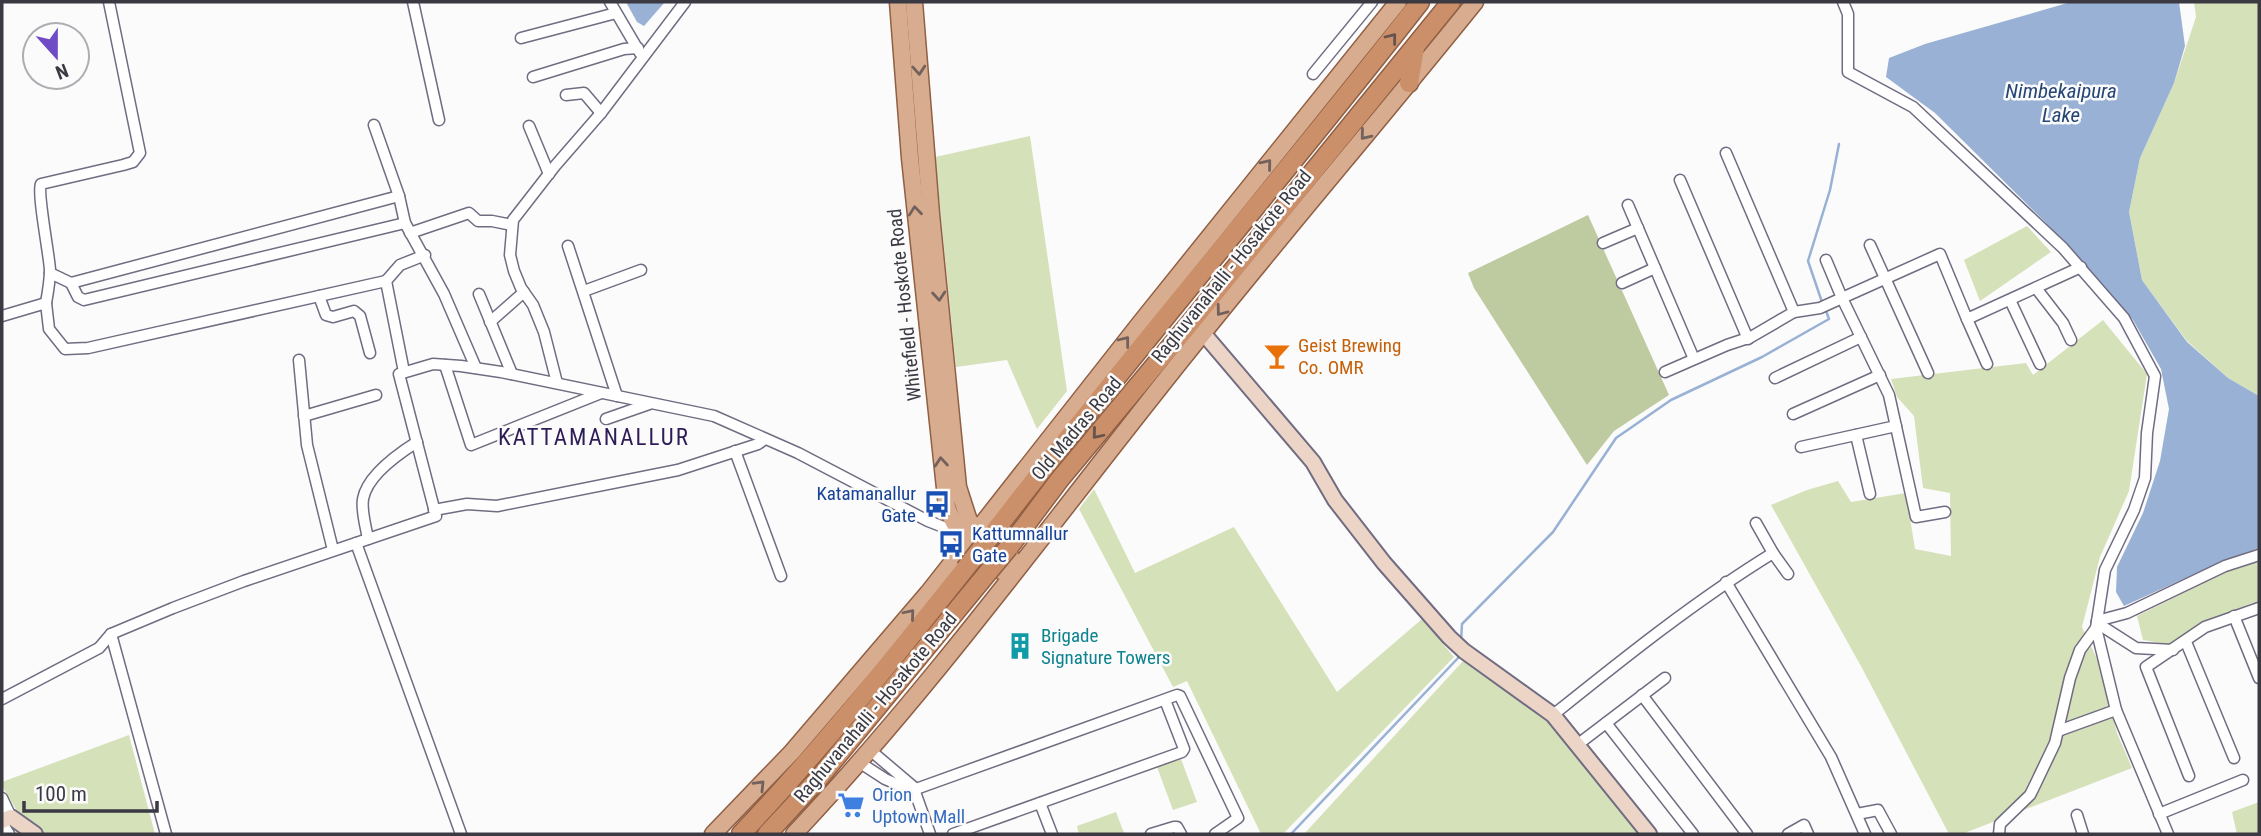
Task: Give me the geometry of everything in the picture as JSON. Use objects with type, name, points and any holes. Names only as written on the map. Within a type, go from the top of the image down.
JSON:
[{"type":"highway","points":[[741,834],[847,717],[965,569],[973,529],[1071,432],[1335,111],[1420,2]]},
{"type":"highway","name":"Old Madras Road","points":[[766,834],[818,778],[981,582],[1060,479],[1451,2]]},
{"type":"highway","points":[[1409,83],[1415,45]]},
{"type":"main road","name":"Whitefield - Hoskote Road","points":[[898,2],[906,120],[943,482],[947,507],[973,529]]},
{"type":"main road","name":"Whitefield - Hoskote Road","points":[[914,2],[958,487],[973,529]]},
{"type":"main road","name":"Old Madras Road","points":[[713,834],[792,752],[911,613],[967,543],[973,529],[1398,2]]},
{"type":"main road","name":"Raghuvanahalli - Hosakote Road","points":[[794,834],[865,756],[1475,2]]},
{"type":"main road","points":[[1204,334],[1313,462],[1335,500],[1384,563],[1449,637],[1464,651],[1553,715],[1649,834]]},
{"type":"main road","points":[[973,529],[1015,572]]},
{"type":"main road","points":[[967,543],[1015,572]]},
{"type":"main road","points":[[5,820],[35,834]]},
{"type":"street","points":[[109,2],[140,153],[133,162],[41,184],[40,195],[50,273],[46,303],[49,329],[65,349],[88,348],[386,281],[400,265],[425,255]]},
{"type":"street","points":[[413,2],[439,120]]},
{"type":"street","points":[[610,2],[644,59]]},
{"type":"street","points":[[557,383],[544,332],[514,271],[510,255],[513,220],[644,59],[685,2]]},
{"type":"street","points":[[1313,74],[1373,2]]},
{"type":"street","points":[[1843,2],[1848,13],[1849,72],[1913,107],[2081,267],[2124,318],[2155,376],[2147,433],[2145,478],[2134,510],[2105,570],[2097,624],[2116,710],[2168,834]]},
{"type":"street","points":[[520,38],[616,13]]},
{"type":"street","points":[[533,77],[624,49],[638,48]]},
{"type":"street","points":[[566,95],[584,93],[601,113]]},
{"type":"street","points":[[374,125],[399,196],[407,228],[425,255],[476,368]]},
{"type":"street","points":[[529,126],[549,174]]},
{"type":"street","points":[[1726,153],[1794,312]]},
{"type":"street","points":[[1680,180],[1748,339]]},
{"type":"street","points":[[71,283],[399,196]]},
{"type":"street","points":[[1628,205],[1694,359]]},
{"type":"street","points":[[50,273],[71,283],[78,297],[84,300],[469,213],[478,221],[512,225]]},
{"type":"street","points":[[1603,243],[1637,228]]},
{"type":"street","points":[[1870,245],[1928,373]]},
{"type":"street","points":[[568,246],[617,396]]},
{"type":"street","points":[[1665,372],[1727,345],[1748,339],[1794,312],[1820,308],[1940,254],[1987,364]]},
{"type":"street","points":[[1826,260],[1889,395],[1916,517],[1945,512]]},
{"type":"street","points":[[1967,319],[2081,267]]},
{"type":"street","points":[[1622,282],[1655,268]]},
{"type":"street","points":[[584,291],[641,270]]},
{"type":"street","points":[[386,281],[404,372]]},
{"type":"street","points":[[2036,288],[2063,323],[2071,340]]},
{"type":"street","points":[[491,322],[524,292]]},
{"type":"street","points":[[479,295],[512,374]]},
{"type":"street","points":[[319,296],[326,314],[333,317],[354,311],[360,316],[370,353]]},
{"type":"street","points":[[2010,300],[2040,365]]},
{"type":"street","points":[[2,316],[46,303]]},
{"type":"street","points":[[1775,378],[1861,337]]},
{"type":"street","points":[[299,360],[307,445],[334,550]]},
{"type":"street","points":[[2,699],[99,648],[111,634],[244,581],[436,516],[399,374],[433,364],[512,374],[714,416],[799,453],[928,521],[946,528],[973,529]]},
{"type":"street","points":[[445,365],[471,444],[602,393]]},
{"type":"street","points":[[1793,414],[1880,375]]},
{"type":"street","points":[[304,416],[376,394]]},
{"type":"street","points":[[606,419],[651,403]]},
{"type":"street","points":[[1801,447],[1896,426]]},
{"type":"street","points":[[1856,435],[1870,494]]},
{"type":"street","points":[[434,510],[467,504],[497,506],[678,470],[758,444],[765,439]]},
{"type":"street","points":[[368,539],[363,495],[387,462],[417,442]]},
{"type":"street","points":[[735,451],[780,576]]},
{"type":"street","points":[[1756,523],[1788,574]]},
{"type":"street","points":[[356,543],[461,834]]},
{"type":"street","points":[[1553,715],[1646,640],[1726,582],[1773,553]]},
{"type":"street","points":[[2000,834],[2000,824],[2030,795],[2055,743],[2070,678],[2080,650],[2097,624],[2127,613],[2225,566],[2259,555]]},
{"type":"street","points":[[1726,582],[1831,758],[1865,834]]},
{"type":"street","points":[[2189,776],[2146,667],[2205,627],[2259,608]]},
{"type":"street","points":[[2234,616],[2259,678]]},
{"type":"street","points":[[2097,624],[2136,648],[2173,650]]},
{"type":"street","points":[[111,634],[166,834]]},
{"type":"street","points":[[2186,642],[2234,758]]},
{"type":"street","points":[[1577,745],[1665,678]]},
{"type":"street","points":[[1642,695],[1747,834]]},
{"type":"street","points":[[865,756],[885,779],[916,790],[1180,696],[1238,818],[1215,834]]},
{"type":"street","points":[[953,834],[1182,752],[1184,749],[1165,700]]},
{"type":"street","points":[[2058,731],[2116,710]]},
{"type":"street","points":[[1606,723],[1693,834]]},
{"type":"street","points":[[865,756],[916,790],[930,834]]},
{"type":"street","points":[[2159,814],[2243,780]]},
{"type":"street","points":[[2,798],[9,834]]},
{"type":"street","points":[[1040,803],[1052,834]]},
{"type":"street","points":[[1857,814],[1878,810],[1891,834]]},
{"type":"street","points":[[2077,815],[2083,834]]},
{"type":"street","points":[[1788,834],[1804,825],[1808,834]]},
{"type":"street","points":[[1151,834],[1177,827],[1181,834]]},
{"type":"green space","points":[[2194,2],[2259,2],[2259,396],[2228,378],[2187,341],[2142,280],[2129,212],[2140,158],[2174,83],[2196,17]]},
{"type":"green space","points":[[1030,136],[1067,391],[1037,429],[1007,360],[956,367],[935,157]]},
{"type":"green space","points":[[1588,215],[1669,395],[1614,431],[1587,465],[1474,288],[1468,273]]},
{"type":"green space","points":[[2027,226],[2051,252],[1980,301],[1964,260]]},
{"type":"green space","points":[[2103,320],[2147,374],[2129,491],[2100,557],[2082,627],[2099,663],[2117,733],[2132,768],[1962,834],[1949,834],[1862,668],[1771,505],[1838,481],[1851,502],[1906,493],[1915,549],[1951,556],[1950,493],[1923,488],[1914,416],[1897,397],[1891,379],[2026,363],[2033,375]]},
{"type":"green space","points":[[1094,489],[1135,573],[1234,527],[1337,692],[1422,619],[1454,657],[1283,834],[1261,834],[1187,681],[1173,687],[1079,509]]},
{"type":"green space","points":[[2244,563],[2259,563],[2259,602],[2208,621],[2172,645],[2143,640],[2137,616]]},
{"type":"green space","points":[[1464,660],[1547,721],[1639,834],[1304,834]]},
{"type":"green space","points":[[129,735],[155,834],[44,834],[19,814],[2,786],[2,782]]},
{"type":"green space","points":[[1181,759],[1197,802],[1173,810],[1157,767]]},
{"type":"green space","points":[[2259,802],[2259,834],[2237,834],[2232,812]]},
{"type":"green space","points":[[1116,812],[1124,833],[1079,834],[1077,826]]},
{"type":"water","points":[[626,2],[665,2],[644,26],[637,22]]},
{"type":"water","name":"Nimbekaipura Lake","points":[[2071,2],[2179,2],[2185,46],[2174,83],[2140,158],[2129,212],[2142,280],[2187,342],[2228,378],[2259,396],[2259,548],[2221,562],[2124,606],[2116,592],[2117,567],[2143,513],[2160,461],[2169,409],[2161,369],[2133,320],[2045,222],[1935,113],[1886,77],[1889,58],[1925,44]]},
{"type":"waterway","points":[[1822,302],[1808,261],[1830,190],[1839,144]]},
{"type":"waterway","points":[[1461,641],[1462,624],[1553,532],[1616,438],[1671,400],[1762,357],[1829,319],[1825,308]]},
{"type":"waterway","points":[[1291,834],[1459,654]]},
{"type":"place","name":"Geist Brewing Co. OMR","points":[[1277,356]]},
{"type":"place","name":"Katamanallur Gate","points":[[937,504]]},
{"type":"place","name":"Kattumnallur Gate","points":[[951,544]]},
{"type":"place","name":"Brigade Signature Towers","points":[[1020,646]]},
{"type":"place","name":"Orion Uptown Mall","points":[[851,805]]},
{"type":"district","name":"KATTAMANALLUR","points":[[594,437]]}]
